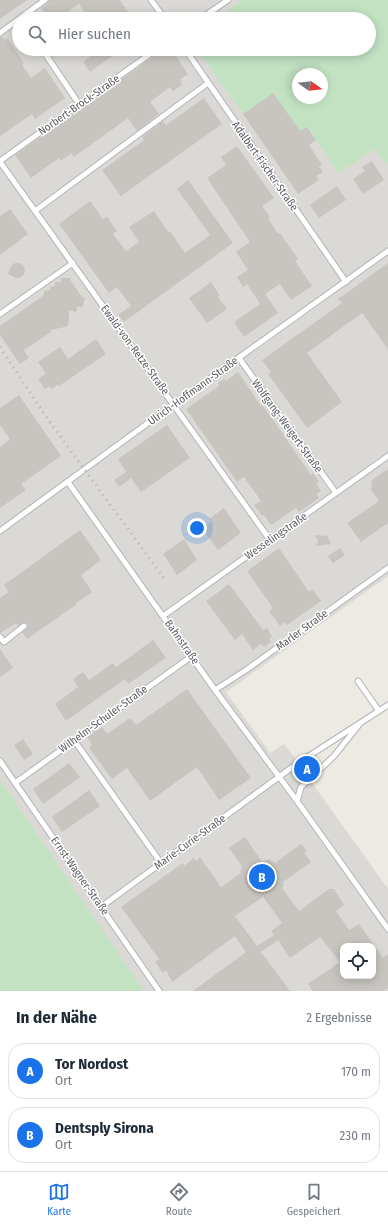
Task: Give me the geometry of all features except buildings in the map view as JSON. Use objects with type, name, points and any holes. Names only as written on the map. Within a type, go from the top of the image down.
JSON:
[{"type":"lane","points":[[30,12],[46,0]]},
{"type":"lane","points":[[151,0],[160,12]]},
{"type":"lane","points":[[210,12],[228,0]]},
{"type":"lane","points":[[0,33],[12,25]]},
{"type":"lane","points":[[47,56],[80,104]]},
{"type":"lane","name":"Norbert-Brock-Straße","points":[[0,161],[147,56]]},
{"type":"lane","name":"Adalbert-Fischer-Straße","points":[[191,56],[346,282]]},
{"type":"lane","points":[[35,211],[208,83]]},
{"type":"lane","name":"Ewald-von-Retze-Straße","points":[[0,161],[270,540]]},
{"type":"lane","name":"Ulrich-Hoffmann-Straße","points":[[0,531],[174,404],[388,252]]},
{"type":"lane","points":[[0,314],[73,263]]},
{"type":"lane","name":"Wolfgang-Weigert-Straße","points":[[238,358],[336,493]]},
{"type":"lane","name":"Wesselingstraße","points":[[163,616],[388,456]]},
{"type":"lane","name":"Bahnstraße","points":[[68,482],[215,690],[297,801],[388,929]]},
{"type":"lane","name":"Marler Straße","points":[[215,690],[246,670],[388,568]]},
{"type":"lane","points":[[0,637],[4,642],[24,626]]},
{"type":"lane","name":"Wilhelm-Schuler-Straße","points":[[15,783],[192,656]]},
{"type":"lane","points":[[358,681],[379,711]]},
{"type":"lane","points":[[297,801],[301,787],[334,756],[361,722],[388,705]]},
{"type":"lane","name":"Marie-Curie-Straße","points":[[101,907],[279,777],[361,722]]},
{"type":"lane","points":[[74,740],[161,863]]},
{"type":"lane","name":"Ernst-Wagner-Straße","points":[[0,761],[159,991]]},
{"type":"shaded area","points":[[0,0],[388,0],[388,576],[226,692],[270,753],[284,744],[300,765],[295,768],[304,780],[308,778],[312,783],[388,889],[388,991],[0,991]]},
{"type":"green space","points":[[243,0],[388,0],[387,165],[375,149],[339,173],[307,127],[300,131],[273,93],[243,114],[202,56],[376,56],[376,12],[225,12]]},
{"type":"green space","points":[[0,780],[144,991],[0,991]]},
{"type":"railway","points":[[0,347],[44,414],[166,581]]},
{"type":"place","name":"Tor Nordost","points":[[307,769]]},
{"type":"place","name":"Dentsply Sirona","points":[[262,877]]}]
